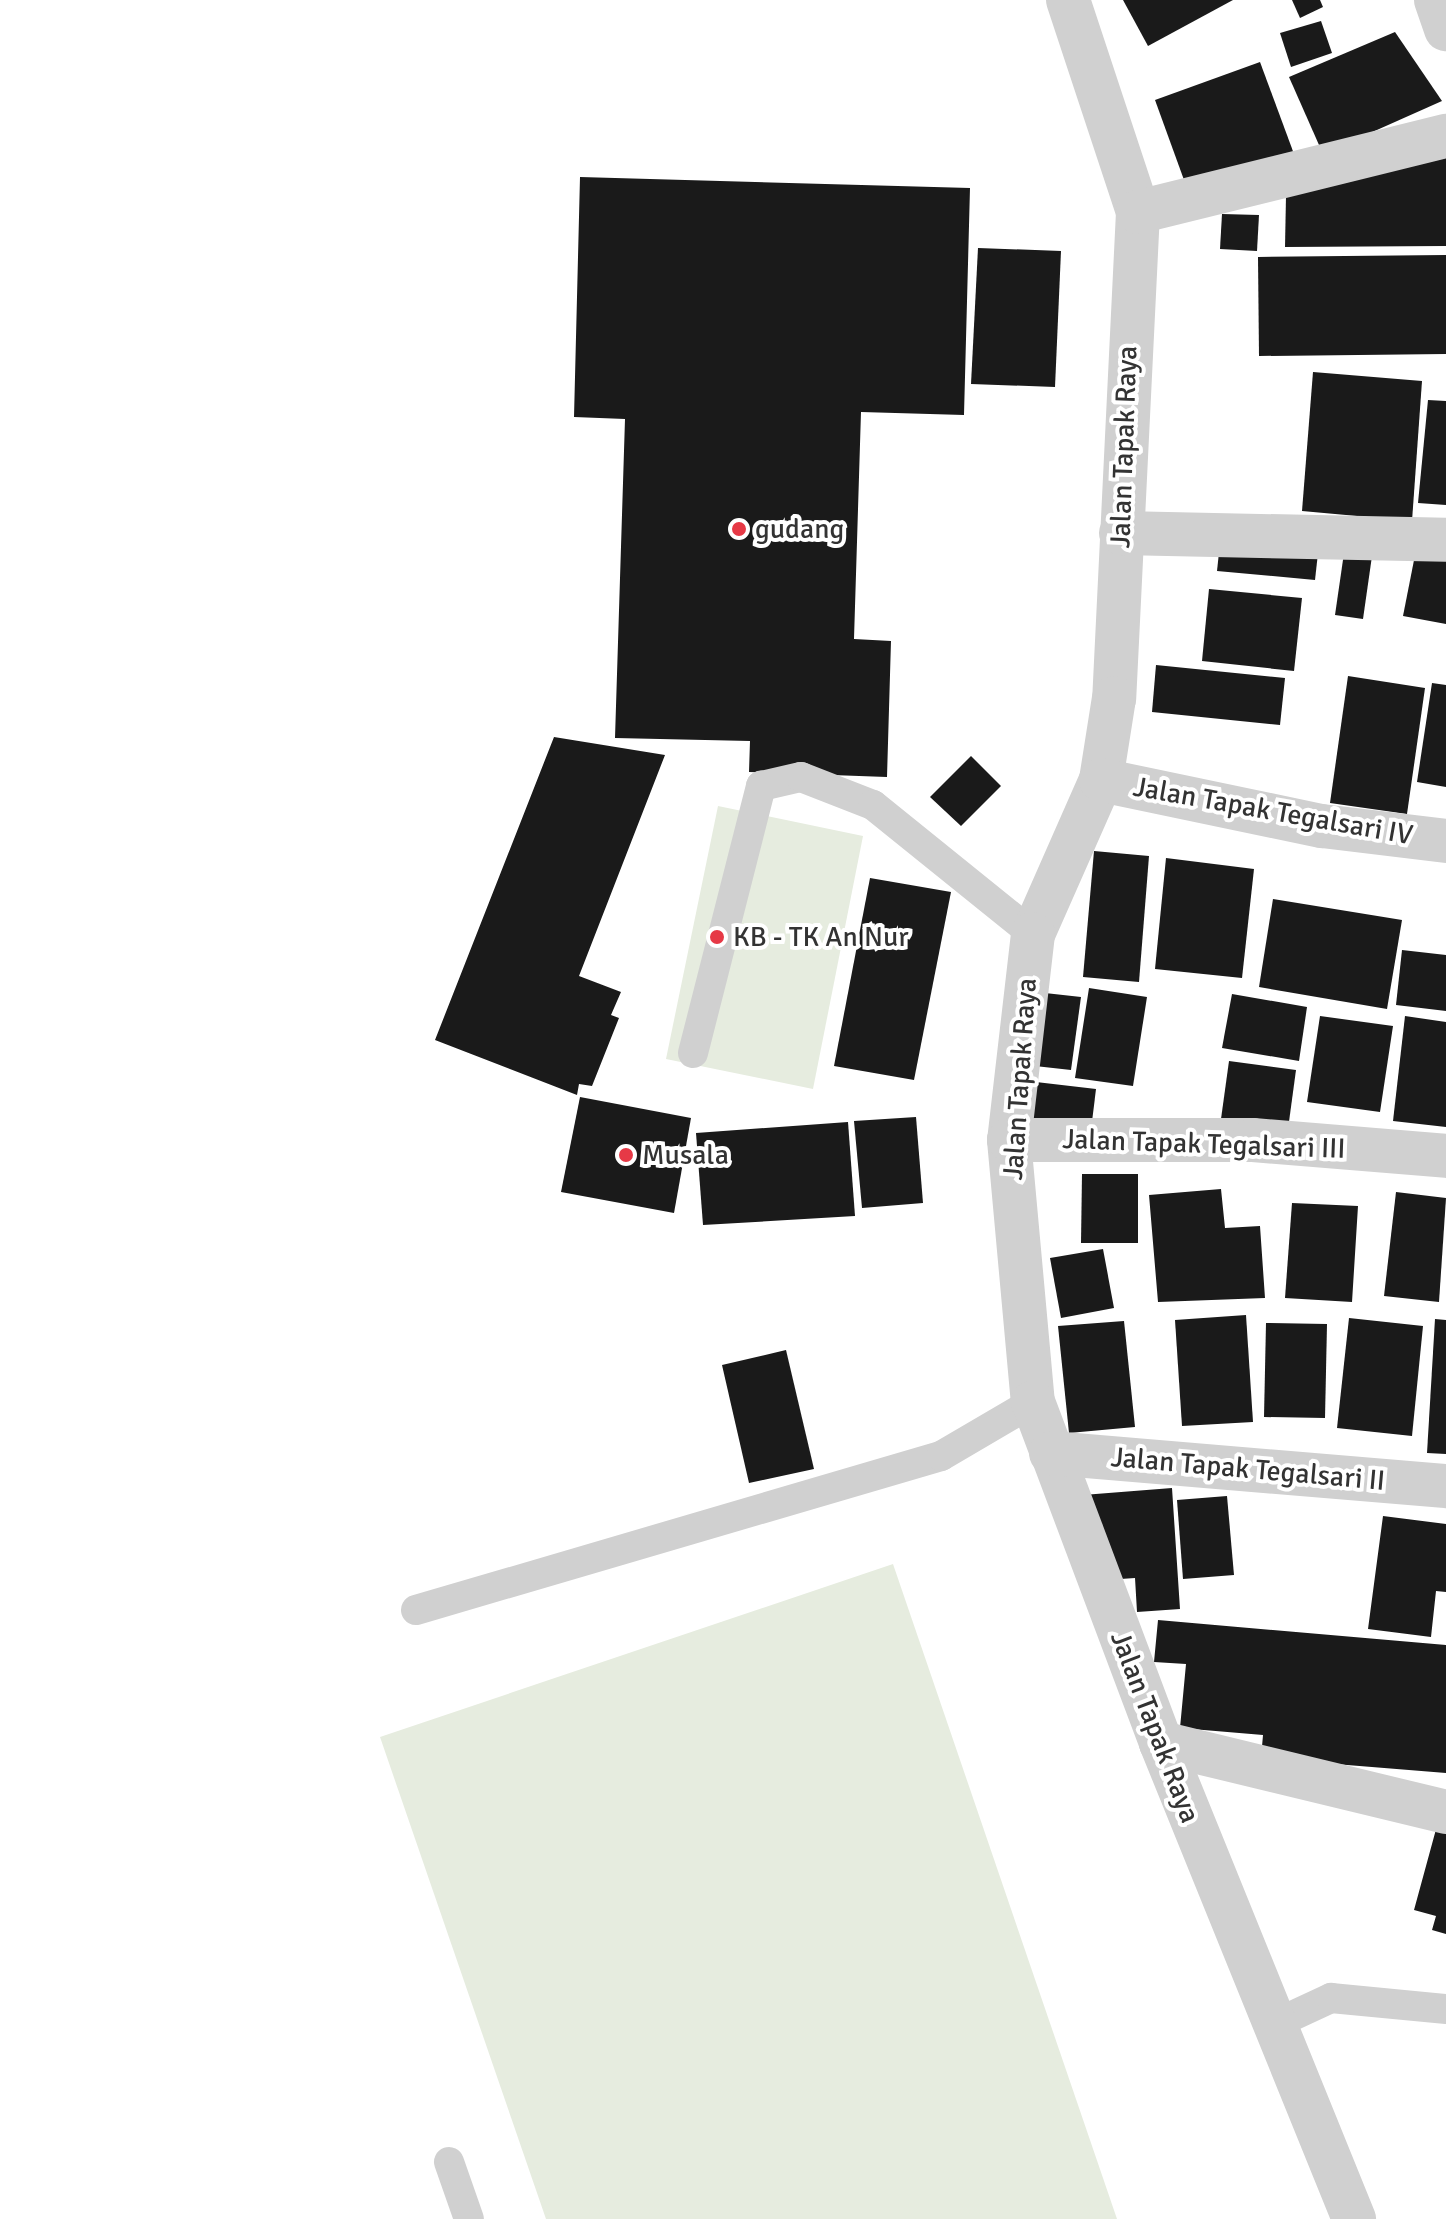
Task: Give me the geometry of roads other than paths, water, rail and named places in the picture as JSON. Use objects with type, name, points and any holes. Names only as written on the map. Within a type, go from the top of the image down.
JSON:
[{"type":"street","name":"Jalan Tapak Raya","points":[[1068,0],[1138,212],[1114,698],[1101,780],[1033,934],[1009,1140],[1033,1402],[1161,1743],[1354,2219]]},
{"type":"street","points":[[1436,0],[1446,29]]},
{"type":"street","points":[[1138,212],[1446,136]]},
{"type":"street","points":[[1121,533],[1446,540]]},
{"type":"street","name":"Jalan Tapak Tegalsari IV","points":[[1101,780],[1322,826],[1446,841]]},
{"type":"street","name":"Jalan Tapak Tegalsari III","points":[[1009,1140],[1253,1140],[1446,1156]]},
{"type":"street","name":"Jalan Tapak Tegalsari II","points":[[1051,1453],[1446,1486]]},
{"type":"street","points":[[1161,1743],[1446,1812]]},
{"type":"lane","points":[[693,1053],[761,786],[801,777],[873,805],[1033,934]]},
{"type":"lane","points":[[416,1610],[941,1456],[1033,1402]]},
{"type":"lane","points":[[1275,2024],[1331,1998],[1446,2009]]},
{"type":"lane","points":[[449,2162],[469,2219]]},
{"type":"place","name":"gudang","points":[[739,529]]},
{"type":"place","name":"KB - TK An Nur","points":[[717,937]]},
{"type":"place","name":"Musala","points":[[626,1155]]}]
